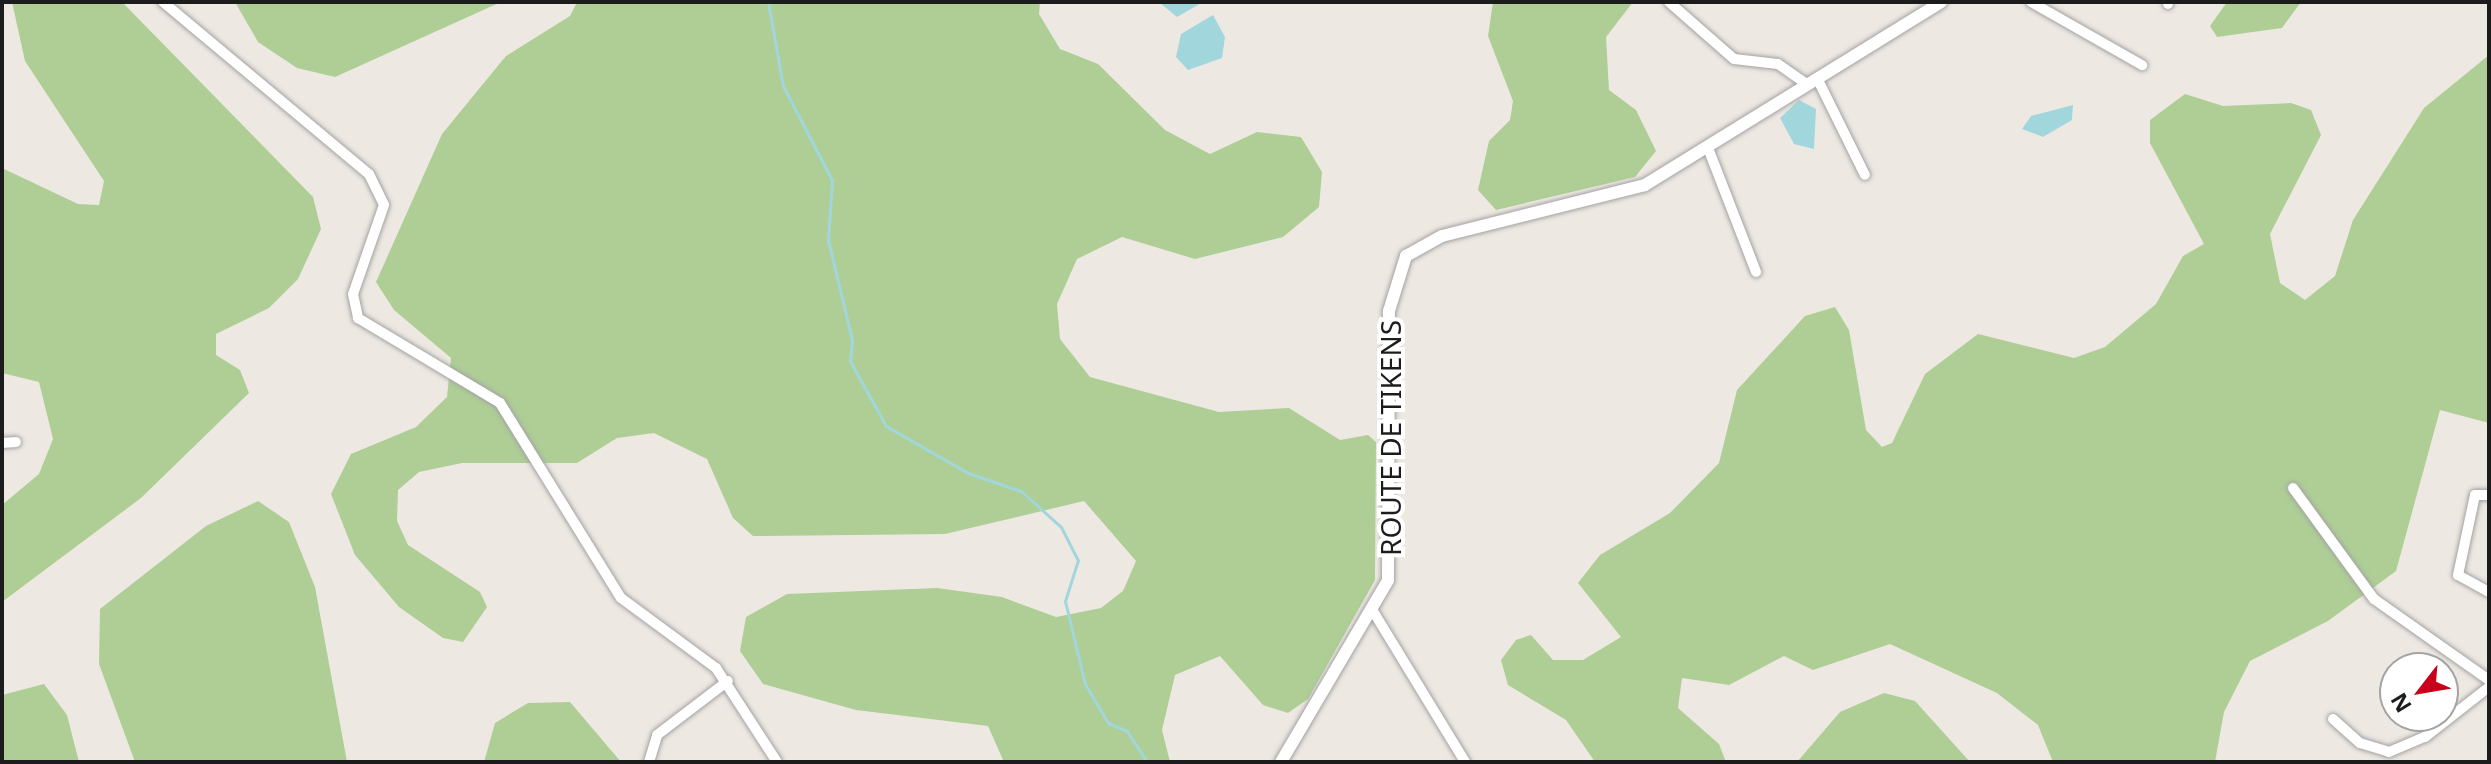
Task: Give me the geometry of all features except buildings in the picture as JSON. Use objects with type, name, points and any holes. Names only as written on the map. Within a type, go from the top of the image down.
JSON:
[{"type":"street","points":[[163,2],[378,189],[384,205],[353,294],[358,318],[500,403],[621,598],[728,681],[777,762]]},
{"type":"street","points":[[1669,2],[1734,59],[1778,64],[1812,81],[1865,175]]},
{"type":"street","name":"ROUTE DE TIKENS","points":[[1281,762],[1373,611],[1393,554],[1389,311],[1406,256],[1442,236],[1645,185],[1941,2]]},
{"type":"street","points":[[2031,2],[2142,65]]},
{"type":"street","points":[[1708,148],[1756,272]]},
{"type":"street","points":[[2,443],[16,442]]},
{"type":"street","points":[[2293,488],[2374,599],[2489,680]]},
{"type":"street","points":[[2489,495],[2475,495],[2458,575],[2489,592]]},
{"type":"street","points":[[1373,611],[1465,762]]},
{"type":"street","points":[[649,762],[657,735],[728,681]]},
{"type":"street","points":[[2333,719],[2360,743],[2389,752],[2425,737],[2489,687]]},
{"type":"green space","points":[[12,2],[122,2],[313,197],[321,229],[298,279],[269,308],[216,334],[216,355],[240,370],[249,393],[141,498],[2,602],[2,505],[39,474],[53,439],[39,382],[2,373],[2,168],[78,204],[99,205],[104,181],[25,61]]},
{"type":"green space","points":[[235,2],[501,2],[335,77],[297,68],[258,42]]},
{"type":"green space","points":[[577,2],[1040,2],[1039,14],[1060,49],[1098,64],[1165,130],[1210,154],[1257,132],[1301,137],[1322,172],[1319,207],[1283,237],[1195,259],[1122,237],[1077,259],[1057,304],[1060,339],[1090,377],[1219,412],[1289,408],[1340,440],[1368,435],[1376,442],[1375,580],[1308,699],[1288,713],[1263,705],[1220,656],[1175,675],[1162,730],[1170,762],[1004,762],[988,726],[856,710],[763,684],[740,651],[746,617],[787,594],[937,588],[1002,597],[1056,617],[1101,608],[1123,591],[1136,561],[1084,501],[945,534],[753,536],[733,518],[707,459],[654,433],[617,438],[577,463],[462,463],[419,472],[398,490],[397,521],[408,545],[480,592],[487,607],[463,642],[443,638],[399,607],[355,555],[331,494],[351,454],[416,427],[447,397],[451,358],[394,310],[376,282],[442,134],[506,56],[570,16]]},
{"type":"green space","points":[[1493,2],[1633,2],[1606,37],[1609,90],[1636,110],[1656,151],[1635,177],[1496,210],[1478,190],[1489,141],[1510,120],[1513,101],[1488,36]]},
{"type":"green space","points":[[2227,2],[2301,2],[2282,28],[2217,37],[2210,26]]},
{"type":"green space","points":[[2489,55],[2489,423],[2440,410],[2396,571],[2328,621],[2250,661],[2224,712],[2215,762],[2053,762],[2038,725],[1997,693],[1890,644],[1813,670],[1784,656],[1729,685],[1682,678],[1678,708],[1719,744],[1726,762],[1595,762],[1566,720],[1508,685],[1501,660],[1516,640],[1531,635],[1553,660],[1583,660],[1621,637],[1578,583],[1600,555],[1670,513],[1719,463],[1737,390],[1805,316],[1835,307],[1849,330],[1866,430],[1882,447],[1892,443],[1925,374],[1978,334],[2074,358],[2105,347],[2156,304],[2183,256],[2204,244],[2150,143],[2150,120],[2185,94],[2223,106],[2291,103],[2311,110],[2321,135],[2270,234],[2280,283],[2305,300],[2335,276],[2353,220],[2424,108]]},
{"type":"green space","points":[[258,501],[289,522],[315,587],[347,762],[135,762],[99,664],[100,609],[206,526]]},
{"type":"green space","points":[[44,684],[67,715],[79,762],[2,762],[2,695]]},
{"type":"green space","points":[[1884,693],[1915,701],[1970,762],[1797,762],[1840,712]]},
{"type":"green space","points":[[570,702],[621,762],[484,762],[495,723],[528,703]]},
{"type":"water","points":[[1160,2],[1203,2],[1177,17],[1160,3]]},
{"type":"water","points":[[1213,15],[1225,37],[1222,58],[1188,70],[1176,57],[1181,34]]},
{"type":"water","points":[[1799,100],[1816,109],[1814,149],[1794,144],[1780,118]]},
{"type":"water","points":[[2073,105],[2072,120],[2043,137],[2022,129],[2031,116]]},
{"type":"waterway","points":[[768,2],[783,86],[832,180],[828,240],[852,340],[850,361],[886,426],[968,473],[1021,491],[1061,527],[1078,560],[1065,601],[1085,684],[1108,723],[1127,731],[1147,762]]}]
